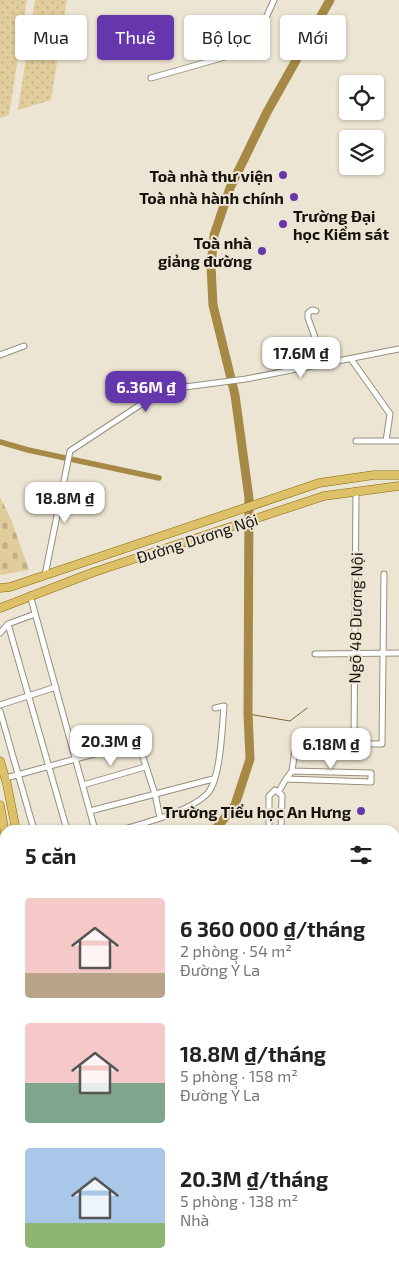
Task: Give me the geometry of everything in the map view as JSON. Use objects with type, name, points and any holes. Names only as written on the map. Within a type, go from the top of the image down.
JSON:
[{"type":"main road","name":"Đường Dương Nội","points":[[0,588],[90,561],[319,482],[374,475],[399,476]]},
{"type":"main road","name":"Đường Dương Nội","points":[[0,608],[94,572],[324,496],[399,486]]},
{"type":"main road","points":[[90,561],[94,572]]},
{"type":"main road","points":[[0,761],[6,778],[15,825]]},
{"type":"main road","points":[[0,808],[3,825]]},
{"type":"street","points":[[151,78],[246,51],[256,40],[274,0]]},
{"type":"street","points":[[316,311],[312,310],[308,313],[308,318],[325,365]]},
{"type":"street","points":[[0,355],[24,346]]},
{"type":"street","points":[[45,575],[70,451],[140,405],[177,388],[246,379],[399,349]]},
{"type":"street","points":[[351,359],[390,414],[386,441]]},
{"type":"street","points":[[356,441],[399,441]]},
{"type":"street","name":"Ngõ 48 Dương Nội","points":[[354,744],[356,491]]},
{"type":"street","points":[[279,791],[292,771],[296,743],[382,744],[384,574]]},
{"type":"street","points":[[30,595],[94,825]]},
{"type":"street","points":[[0,634],[8,624],[35,614]]},
{"type":"street","points":[[8,624],[66,825]]},
{"type":"street","points":[[315,654],[399,653]]},
{"type":"street","points":[[0,705],[56,687]]},
{"type":"street","points":[[137,825],[167,817],[207,794],[220,760],[224,706],[215,708]]},
{"type":"street","points":[[0,711],[20,775],[33,825]]},
{"type":"street","points":[[6,778],[138,742],[155,794],[160,818]]},
{"type":"street","points":[[83,785],[146,767]]},
{"type":"street","points":[[286,779],[371,782],[371,773],[292,771]]},
{"type":"street","points":[[90,811],[213,779]]},
{"type":"street","points":[[269,825],[269,796],[275,790],[279,791]]},
{"type":"street","points":[[279,791],[282,795],[281,825]]},
{"type":"green space","points":[[0,0],[27,0],[25,15],[15,15],[15,60],[18,60],[9,115],[0,118]]},
{"type":"green space","points":[[35,0],[67,0],[65,15],[33,15]]},
{"type":"green space","points":[[26,60],[57,60],[51,100],[18,110]]},
{"type":"green space","points":[[0,497],[11,519],[29,570],[0,575]]},
{"type":"waterway","points":[[219,825],[235,805],[250,759],[248,714],[249,498],[235,395],[213,305],[211,266],[214,235],[230,188],[267,112],[330,0]]},
{"type":"waterway","points":[[0,442],[28,450],[159,478]]},
{"type":"waterway","points":[[248,714],[290,721],[307,708]]},
{"type":"place","name":"Toà nhà thư viện","points":[[283,175]]},
{"type":"place","name":"Toà nhà hành chính","points":[[294,197]]},
{"type":"place","name":"Trường Đại học Kiểm sát","points":[[283,224]]},
{"type":"place","name":"Toà nhà giảng đường","points":[[262,251]]},
{"type":"place","name":"Trường Tiểu học An Hưng","points":[[361,811]]}]
